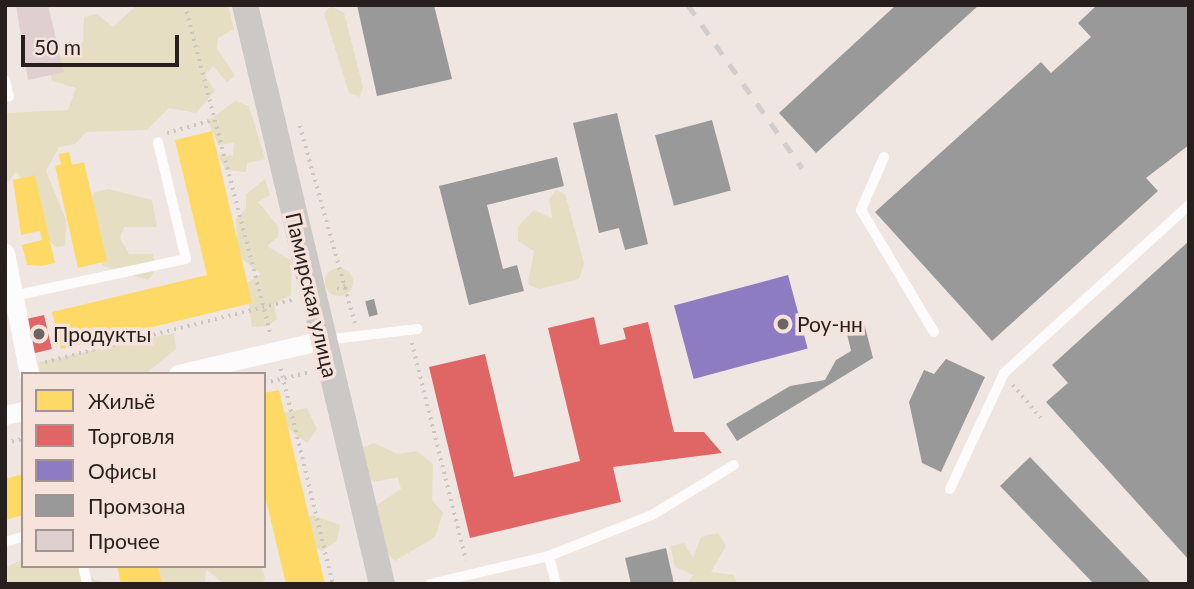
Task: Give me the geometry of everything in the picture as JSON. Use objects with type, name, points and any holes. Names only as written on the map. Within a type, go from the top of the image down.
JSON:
[{"type":"street","name":"Памирская улица","points":[[245,5],[382,584]]},
{"type":"street","points":[[5,253],[10,296],[28,370]]},
{"type":"street","points":[[186,372],[323,340]]},
{"type":"lane","points":[[5,80],[9,97]]},
{"type":"lane","points":[[10,296],[186,259],[158,142]]},
{"type":"lane","points":[[884,157],[861,210],[934,332]]},
{"type":"lane","points":[[950,488],[1004,373],[1189,205]]},
{"type":"lane","points":[[323,340],[413,330]]},
{"type":"lane","points":[[430,584],[549,556],[652,515],[734,465]]},
{"type":"lane","points":[[549,556],[556,584]]},
{"type":"path","points":[[185,5],[260,308],[277,350],[333,584]]},
{"type":"path","points":[[158,142],[169,131],[214,120]]},
{"type":"path","points":[[299,122],[359,338]]},
{"type":"path","points":[[28,370],[345,286]]},
{"type":"path","points":[[413,330],[469,573]]},
{"type":"path","points":[[266,383],[330,368]]},
{"type":"path","points":[[1004,373],[1041,418]]},
{"type":"shaded area","points":[[137,5],[228,5],[234,29],[218,38],[217,48],[235,76],[227,82],[213,66],[205,75],[215,91],[196,113],[169,108],[147,130],[86,132],[75,144],[59,147],[46,171],[66,220],[65,246],[55,247],[18,199],[29,186],[16,172],[5,186],[5,113],[68,110],[76,88],[52,81],[49,65],[83,42],[84,17],[97,14],[113,27]]},
{"type":"shaded area","points":[[331,6],[344,13],[363,87],[360,97],[349,93],[324,13]]},
{"type":"shaded area","points":[[235,101],[249,106],[265,159],[247,163],[246,172],[226,170],[218,155],[233,156],[234,143],[218,145],[208,121]]},
{"type":"shaded area","points":[[265,179],[270,195],[258,202],[278,226],[278,237],[267,246],[292,261],[291,295],[274,304],[277,319],[268,326],[252,327],[246,284],[261,274],[238,256],[236,219],[246,208],[246,194]]},
{"type":"shaded area","points":[[109,189],[152,200],[157,227],[124,227],[120,238],[129,254],[153,254],[156,269],[148,280],[103,266],[85,213],[95,192]]},
{"type":"shaded area","points":[[556,190],[565,194],[584,263],[579,279],[539,289],[528,284],[534,251],[518,241],[518,226],[534,210],[552,218],[549,199]]},
{"type":"shaded area","points":[[339,268],[349,272],[353,282],[349,292],[339,296],[329,292],[325,282],[329,272]]},
{"type":"shaded area","points":[[174,333],[176,349],[147,372],[40,372],[39,362]]},
{"type":"shaded area","points":[[307,408],[317,429],[307,443],[281,424],[278,414]]},
{"type":"shaded area","points":[[374,443],[398,454],[417,451],[433,464],[432,500],[443,513],[435,537],[395,561],[374,541],[369,510],[401,489],[398,477],[374,482],[358,467],[361,448]]},
{"type":"shaded area","points":[[312,515],[340,525],[337,541],[322,551],[297,537],[295,526]]},
{"type":"shaded area","points":[[718,533],[726,546],[711,572],[734,575],[737,584],[687,584],[693,575],[675,567],[670,546],[684,543],[693,558],[701,537]]},
{"type":"shaded area","points":[[21,560],[21,568],[84,568],[79,574],[108,584],[5,584],[5,568]]},
{"type":"shaded area","points":[[127,568],[262,568],[265,578],[262,584],[224,584],[206,569],[205,584],[136,584]]},
{"type":"building: Жильё","points":[[212,131],[252,303],[61,349],[52,312],[207,275],[175,140]]},
{"type":"building: Жильё","points":[[69,152],[72,165],[84,162],[107,261],[78,268],[55,166],[61,164],[59,154]]},
{"type":"building: Жильё","points":[[35,175],[55,263],[41,266],[27,265],[22,245],[42,240],[40,231],[21,235],[13,180]]},
{"type":"building: Жильё","points":[[279,390],[325,584],[286,584],[266,500],[266,393]]},
{"type":"building: Жильё","points":[[21,475],[21,516],[5,520],[5,479]]},
{"type":"building: Жильё","points":[[117,568],[158,568],[162,584],[121,584]]},
{"type":"building: Торговля","name":"Продукты","points":[[44,315],[52,349],[34,353],[26,319]]},
{"type":"building: Торговля","points":[[594,317],[600,345],[626,339],[623,328],[648,322],[674,432],[704,432],[722,453],[613,467],[621,502],[470,538],[429,367],[485,354],[514,477],[580,461],[548,328]]},
{"type":"building: Офисы","points":[[788,275],[808,348],[694,379],[674,306]]},
{"type":"building: Промзона","points":[[357,5],[434,5],[452,79],[377,96]]},
{"type":"building: Промзона","points":[[896,5],[979,5],[816,153],[779,113]]},
{"type":"building: Промзона","points":[[1097,5],[1189,5],[1189,145],[1146,178],[1158,191],[992,341],[875,212],[1041,62],[1051,73],[1091,37],[1078,23]]},
{"type":"building: Промзона","points":[[617,113],[648,244],[625,250],[619,228],[599,233],[573,123]]},
{"type":"building: Промзона","points":[[712,120],[731,191],[674,206],[655,135]]},
{"type":"building: Промзона","points":[[557,157],[564,186],[487,205],[503,269],[517,265],[524,291],[469,305],[439,186]]},
{"type":"building: Промзона","points":[[1189,241],[1189,560],[1046,402],[1068,383],[1052,365]]},
{"type":"building: Промзона","points":[[374,299],[378,315],[369,317],[365,301]]},
{"type":"building: Промзона","points":[[863,319],[873,358],[737,441],[726,424],[790,386],[825,380],[836,360],[851,351],[845,325]]},
{"type":"building: Промзона","points":[[946,359],[985,377],[941,472],[922,463],[909,402],[924,370],[934,374]]},
{"type":"building: Промзона","points":[[1030,457],[1152,584],[1094,584],[1000,486]]},
{"type":"building: Промзона","points":[[666,548],[674,584],[631,584],[625,558]]},
{"type":"building: Прочее","points":[[16,5],[48,5],[64,72],[28,80]]},
{"type":"railway","points":[[688,5],[802,168]]},
{"type":"place","name":"Роу-нн","points":[[783,324]]},
{"type":"place","name":"Продукты","points":[[39,334]]}]
